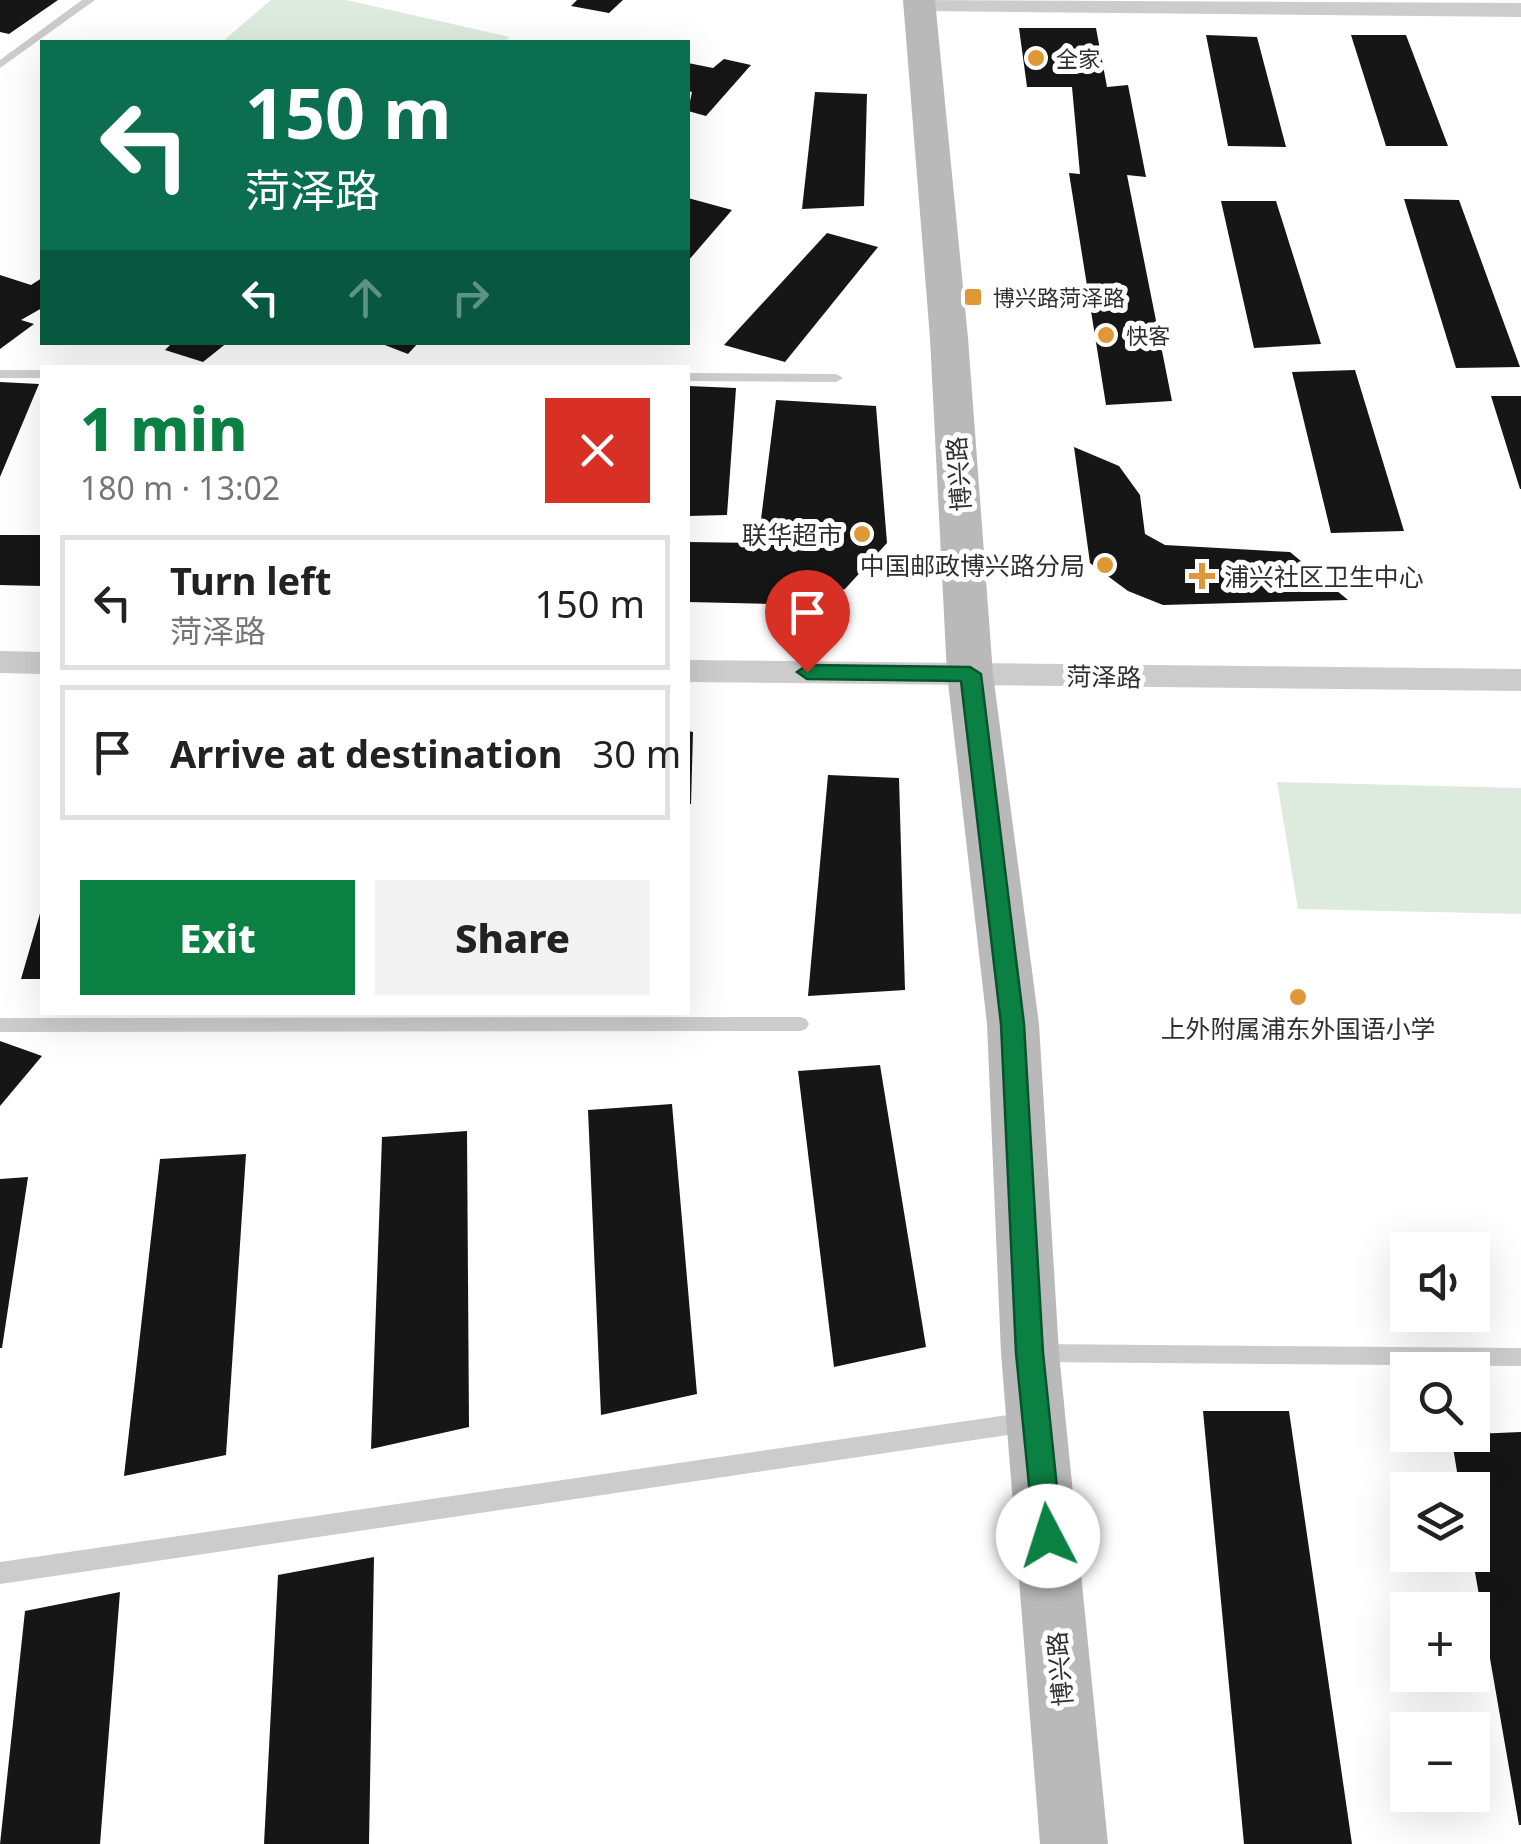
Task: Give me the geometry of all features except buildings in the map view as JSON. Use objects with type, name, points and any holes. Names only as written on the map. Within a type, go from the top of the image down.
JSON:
[{"type":"street","points":[[920,2],[1521,10]]},
{"type":"street","name":"博兴路","points":[[920,2],[949,338],[970,674],[1012,1024],[1030,1353],[1074,1844]]},
{"type":"street","points":[[0,662],[40,663]]},
{"type":"street","name":"菏泽路","points":[[690,670],[1521,680]]},
{"type":"lane","points":[[0,65],[89,0]]},
{"type":"lane","points":[[0,374],[40,374]]},
{"type":"lane","points":[[690,377],[836,378]]},
{"type":"lane","points":[[0,1025],[800,1024]]},
{"type":"lane","points":[[1030,1353],[1521,1357]]},
{"type":"lane","points":[[0,1574],[1038,1420]]},
{"type":"green space","points":[[271,0],[346,0],[510,37],[506,40],[224,40]]},
{"type":"green space","points":[[1277,782],[1521,788],[1521,914],[1298,909]]},
{"type":"place","name":"全家","points":[[1036,58]]},
{"type":"place","name":"博兴路菏泽路","points":[[973,297]]},
{"type":"place","name":"快客","points":[[1106,335]]},
{"type":"place","name":"联华超市","points":[[862,534]]},
{"type":"place","name":"中国邮政博兴路分局","points":[[1105,565]]},
{"type":"place","name":"浦兴社区卫生中心","points":[[1202,576]]},
{"type":"place","name":"上外附属浦东外国语小学","points":[[1298,997]]},
{"type":"route","points":[[807,672],[970,674],[1012,1024],[1030,1353],[1048,1536]]}]
